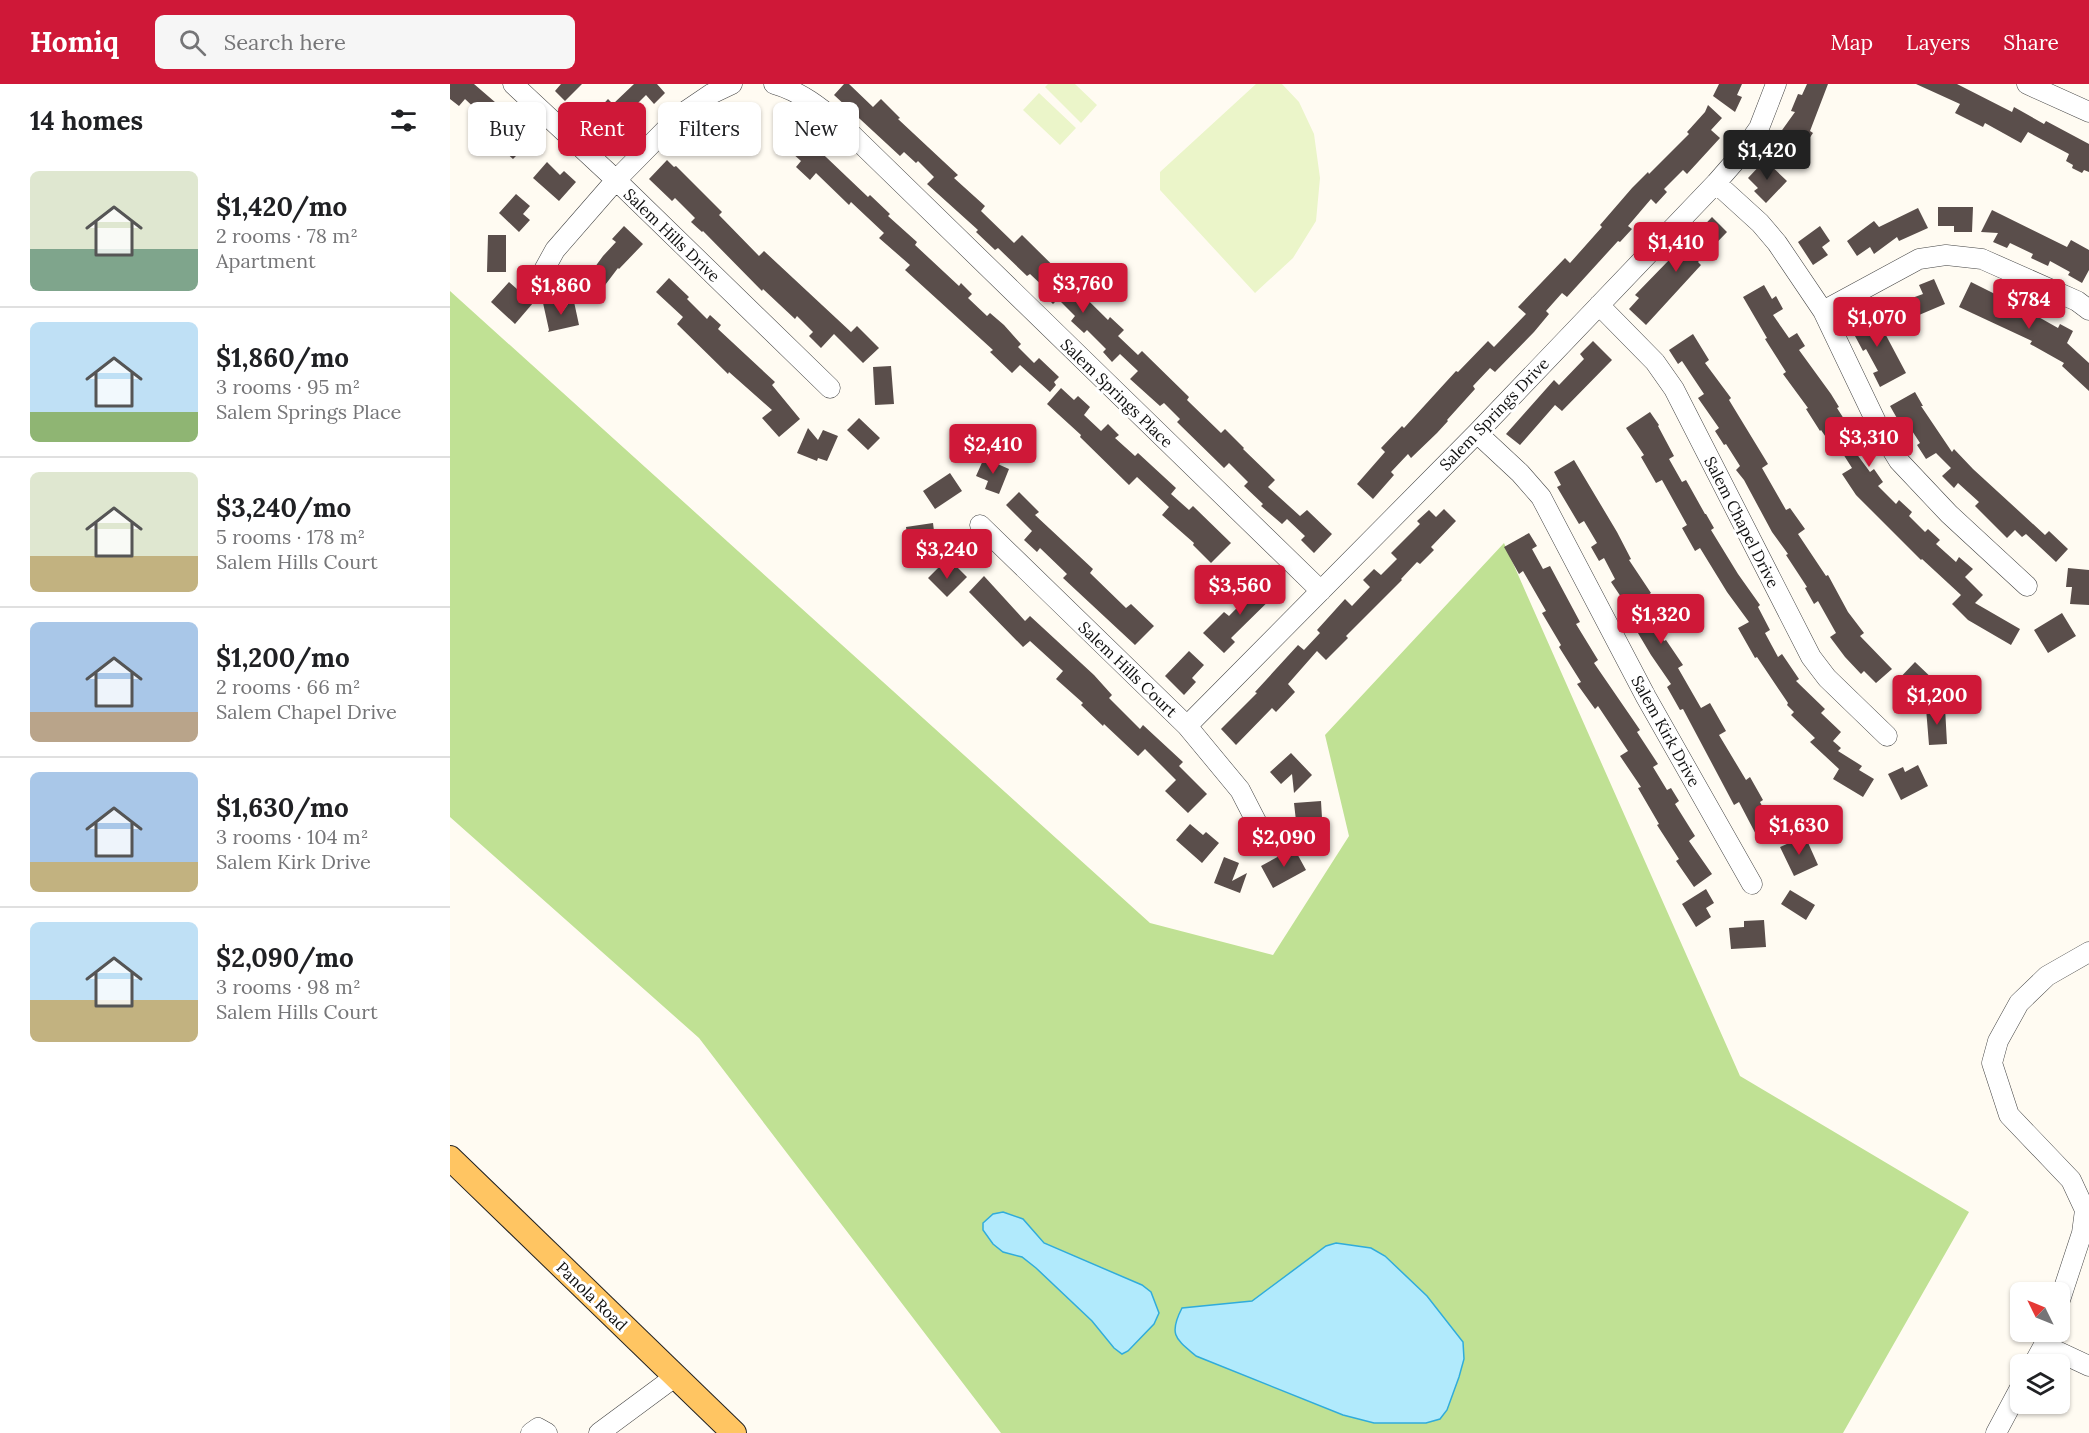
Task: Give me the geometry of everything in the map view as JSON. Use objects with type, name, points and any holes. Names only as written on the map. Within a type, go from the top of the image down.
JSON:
[{"type":"main road","name":"Panola Road","points":[[450,1158],[734,1433]]},
{"type":"street","name":"Salem Hills Drive","points":[[513,84],[616,180],[830,388]]},
{"type":"street","points":[[544,270],[555,250],[616,180],[680,115],[711,94],[732,84]]},
{"type":"street","name":"Salem Springs Place","points":[[774,84],[789,88],[810,100],[844,127],[1321,591]]},
{"type":"street","name":"Salem Springs Drive","points":[[1187,726],[1477,432],[1716,183],[1759,128],[1776,84]]},
{"type":"street","points":[[2027,84],[2089,112]]},
{"type":"street","points":[[1716,183],[1760,223],[1777,243],[1824,311],[1880,430],[1899,461],[1949,514],[2027,586]]},
{"type":"street","points":[[1824,311],[1919,259],[1946,255],[1982,259],[2077,301],[2089,310]]},
{"type":"street","name":"Salem Chapel Drive","points":[[1599,305],[1655,362],[1674,389],[1811,657],[1827,678],[1887,736]]},
{"type":"street","name":"Salem Kirk Drive","points":[[1477,432],[1520,473],[1540,497],[1646,697],[1752,884]]},
{"type":"street","name":"Salem Hills Court","points":[[980,525],[1187,726],[1240,790],[1259,827]]},
{"type":"street","points":[[2066,1282],[2082,1233],[2085,1210],[2071,1180],[2009,1115],[1992,1063],[1998,1041],[2019,1003],[2047,976],[2089,952]]},
{"type":"street","points":[[2053,1342],[2089,1366]]},
{"type":"street","points":[[599,1433],[676,1376]]},
{"type":"street","points":[[1996,1433],[2010,1407]]},
{"type":"street","points":[[531,1433],[538,1428],[547,1433]]},
{"type":"green space","points":[[1048,84],[1075,84],[1097,105],[1081,123],[1045,87]]},
{"type":"green space","points":[[1256,84],[1282,84],[1299,102],[1314,134],[1320,178],[1316,221],[1293,258],[1255,293],[1160,190],[1160,172]]},
{"type":"green space","points":[[1039,93],[1076,128],[1060,145],[1023,110]]},
{"type":"green space","points":[[450,291],[1150,923],[1273,955],[1349,836],[1325,735],[1504,543],[1740,1076],[1969,1212],[1843,1433],[1001,1433],[699,1038],[450,817]]},
{"type":"water","points":[[1003,1212],[1023,1219],[1044,1243],[1142,1285],[1151,1292],[1159,1313],[1154,1324],[1128,1351],[1122,1354],[1114,1348],[1092,1321],[1036,1268],[1022,1257],[1003,1252],[993,1244],[983,1230],[983,1223],[993,1214]]},
{"type":"water","points":[[1336,1243],[1371,1248],[1385,1256],[1427,1296],[1463,1342],[1464,1359],[1459,1377],[1447,1410],[1440,1419],[1426,1423],[1374,1423],[1343,1415],[1196,1356],[1176,1336],[1175,1324],[1182,1308],[1252,1301],[1326,1246]]},
{"type":"building","points":[[450,84],[474,84],[495,102],[468,102],[465,99],[459,106],[450,99]]},
{"type":"building","points":[[561,84],[582,84],[565,101],[555,91]]},
{"type":"building","points":[[634,84],[657,84],[665,93],[654,104],[646,95],[639,102],[615,102]]},
{"type":"building","points":[[844,84],[849,84],[873,107],[881,99],[900,118],[898,119],[958,175],[954,178],[985,206],[981,211],[1014,243],[1022,235],[1108,320],[1110,317],[1124,330],[1118,336],[1138,355],[1142,351],[1189,397],[1187,400],[1221,433],[1225,429],[1244,448],[1275,480],[1268,487],[1300,516],[1307,510],[1332,534],[1314,553],[1301,540],[1305,536],[1287,519],[1282,524],[1261,506],[1263,504],[1244,486],[1248,482],[1229,463],[1224,468],[1177,422],[1180,419],[1164,403],[1160,406],[1130,379],[1138,371],[1120,354],[1112,362],[1103,352],[1106,349],[1087,330],[1084,333],[1071,321],[1075,316],[1058,299],[1053,304],[1042,293],[1046,289],[1030,274],[1027,276],[998,248],[995,250],[976,232],[978,230],[927,184],[934,177],[918,161],[916,163],[904,152],[900,156],[859,118],[859,102],[842,102],[834,95]]},
{"type":"building","points":[[1719,84],[1742,84],[1737,95],[1742,97],[1735,112],[1713,96]]},
{"type":"building","points":[[1807,84],[1828,84],[1810,131],[1813,133],[1797,156],[1775,140],[1795,112],[1791,111],[1798,94],[1802,95]]},
{"type":"building","points":[[1916,84],[1957,84],[2012,112],[2014,107],[2044,124],[2046,121],[2089,144],[2089,172],[2084,170],[2082,173],[2072,168],[2073,165],[2066,161],[2069,154],[2028,132],[2021,143],[1985,123],[1983,127],[1955,113],[1960,104]]},
{"type":"building","points":[[1708,105],[1722,118],[1711,130],[1720,138],[1687,174],[1683,170],[1664,189],[1667,192],[1656,204],[1651,199],[1628,226],[1632,229],[1620,242],[1618,241],[1567,297],[1562,293],[1546,311],[1549,314],[1534,332],[1495,372],[1490,368],[1473,386],[1475,389],[1437,433],[1411,458],[1408,454],[1391,472],[1394,475],[1373,499],[1357,484],[1385,452],[1381,448],[1402,426],[1404,428],[1456,371],[1458,372],[1488,341],[1494,347],[1526,314],[1518,307],[1565,258],[1570,263],[1632,188],[1689,134],[1687,132],[1705,112]]},
{"type":"building","points":[[795,156],[825,156],[868,197],[870,195],[890,214],[888,216],[917,242],[915,245],[959,286],[961,283],[972,294],[968,298],[987,316],[990,313],[1004,325],[1021,344],[1018,347],[1034,363],[1039,358],[1059,377],[1050,392],[1020,365],[1012,373],[990,352],[993,350],[905,270],[910,265],[879,238],[884,233],[851,202],[849,205],[816,173],[810,180],[796,167],[801,161]]},
{"type":"building","points":[[667,160],[674,167],[676,166],[722,212],[719,215],[759,256],[764,251],[851,332],[857,326],[879,348],[863,363],[834,334],[821,348],[809,336],[813,332],[797,316],[795,319],[763,289],[762,291],[703,231],[691,222],[695,218],[675,198],[672,201],[649,179]]},
{"type":"building","points":[[1765,160],[1787,181],[1766,203],[1754,191],[1758,188],[1748,178]]},
{"type":"building","points":[[547,162],[560,175],[564,171],[576,182],[559,201],[533,178]]},
{"type":"building","points":[[516,194],[530,206],[523,214],[530,220],[519,232],[499,213]]},
{"type":"building","points":[[1938,207],[1973,207],[1972,232],[1954,232],[1954,226],[1938,226]]},
{"type":"building","points":[[1918,208],[1928,228],[1899,241],[1897,237],[1874,254],[1870,247],[1857,256],[1847,241],[1874,221],[1879,227]]},
{"type":"building","points":[[1992,210],[2067,247],[2071,240],[2089,250],[2089,270],[2082,283],[2068,275],[2070,272],[2050,261],[2048,266],[2031,258],[2033,254],[2010,243],[2007,248],[1993,242],[1998,233],[1981,232]]},
{"type":"building","points":[[1712,217],[1727,232],[1698,262],[1701,265],[1646,325],[1629,309],[1639,298],[1635,295],[1670,259],[1674,263],[1693,244],[1690,240]]},
{"type":"building","points":[[624,226],[643,244],[618,268],[593,301],[578,290],[616,242],[612,239]]},
{"type":"building","points":[[1820,226],[1830,241],[1822,247],[1828,255],[1813,265],[1798,242]]},
{"type":"building","points":[[488,235],[506,235],[506,272],[487,272]]},
{"type":"building","points":[[669,278],[707,319],[710,315],[721,325],[718,329],[775,382],[772,385],[800,419],[779,437],[762,418],[772,410],[729,372],[728,374],[677,324],[683,317],[656,292]]},
{"type":"building","points":[[1934,279],[1945,304],[1919,315],[1912,298],[1923,294],[1919,285]]},
{"type":"building","points":[[509,282],[533,303],[515,324],[491,302]]},
{"type":"building","points":[[1971,282],[1997,295],[1994,300],[2017,311],[2019,306],[2058,328],[2060,324],[2073,331],[2067,343],[2089,363],[2089,391],[2062,366],[2064,363],[2030,344],[2032,341],[1959,307]]},
{"type":"building","points":[[1764,285],[1772,299],[1776,296],[1783,309],[1773,315],[1789,338],[1797,333],[1805,346],[1799,350],[1831,394],[1839,407],[1837,408],[1863,449],[1856,453],[1870,472],[1874,469],[1883,482],[1878,486],[1896,504],[1899,500],[1912,512],[1909,516],[1925,532],[1928,529],[1940,540],[1936,544],[1956,562],[1959,557],[1973,569],[1965,577],[1983,595],[1975,603],[2020,629],[2011,645],[1968,620],[1952,604],[1961,595],[1921,560],[1856,495],[1842,474],[1852,468],[1838,446],[1834,449],[1820,431],[1806,409],[1808,408],[1783,374],[1786,372],[1765,339],[1767,338],[1743,297]]},
{"type":"building","points":[[573,297],[579,325],[548,332],[543,303],[558,300],[561,314]]},
{"type":"building","points":[[1872,309],[1906,373],[1880,387],[1873,373],[1878,371],[1866,349],[1863,351],[1848,323]]},
{"type":"building","points":[[1693,334],[1709,360],[1705,363],[1731,398],[1729,400],[1768,464],[1762,468],[1786,510],[1790,508],[1805,529],[1798,534],[1826,576],[1828,575],[1848,612],[1864,633],[1860,636],[1892,669],[1876,683],[1864,671],[1861,674],[1830,637],[1836,633],[1818,601],[1814,604],[1805,588],[1807,587],[1786,555],[1788,554],[1772,532],[1744,480],[1736,470],[1740,466],[1715,431],[1719,428],[1698,398],[1704,394],[1682,361],[1678,364],[1669,350]]},
{"type":"building","points":[[1593,341],[1612,360],[1562,411],[1555,405],[1520,445],[1506,434],[1554,380],[1559,385],[1584,359],[1580,354]]},
{"type":"building","points":[[891,366],[894,404],[875,405],[873,367]]},
{"type":"building","points":[[1061,388],[1074,400],[1078,396],[1090,407],[1084,415],[1101,431],[1108,424],[1119,435],[1115,438],[1135,456],[1138,453],[1176,488],[1171,494],[1189,510],[1193,506],[1231,543],[1211,563],[1193,545],[1194,543],[1162,515],[1169,507],[1137,477],[1129,485],[1080,437],[1081,435],[1047,404]]},
{"type":"building","points":[[1915,392],[1923,406],[1921,406],[1952,452],[1954,449],[2045,535],[2049,531],[2068,549],[2056,562],[2026,534],[2022,537],[2015,530],[2007,538],[1975,506],[1979,502],[1958,483],[1954,488],[1942,476],[1951,468],[1936,453],[1926,459],[1917,445],[1920,443],[1903,417],[1898,420],[1890,406]]},
{"type":"building","points":[[1650,412],[1674,456],[1669,459],[1682,482],[1686,480],[1714,528],[1711,530],[1760,605],[1758,607],[1770,630],[1765,633],[1778,657],[1782,654],[1799,679],[1796,681],[1825,709],[1821,713],[1841,732],[1833,741],[1841,748],[1838,751],[1862,766],[1859,770],[1874,779],[1863,797],[1833,779],[1839,769],[1810,742],[1815,738],[1791,715],[1794,712],[1787,705],[1788,703],[1757,657],[1755,658],[1738,628],[1749,622],[1700,548],[1695,551],[1682,528],[1687,525],[1662,480],[1656,483],[1641,457],[1644,455],[1626,428]]},
{"type":"building","points":[[859,418],[880,438],[868,450],[847,430]]},
{"type":"building","points":[[808,428],[818,440],[823,430],[838,436],[827,461],[818,458],[817,461],[797,453]]},
{"type":"building","points":[[984,458],[1009,469],[999,494],[985,489],[988,481],[976,476]]},
{"type":"building","points":[[1574,460],[1617,532],[1631,559],[1629,560],[1651,593],[1640,601],[1664,641],[1666,640],[1683,665],[1678,668],[1701,708],[1710,703],[1726,731],[1719,735],[1746,780],[1750,777],[1763,800],[1760,802],[1777,835],[1761,844],[1739,802],[1734,805],[1683,709],[1680,710],[1667,687],[1671,684],[1629,618],[1633,615],[1611,582],[1615,579],[1604,558],[1599,561],[1591,547],[1597,543],[1584,521],[1579,524],[1557,487],[1561,485],[1554,472]]},
{"type":"building","points":[[950,473],[962,491],[935,509],[923,491]]},
{"type":"building","points":[[1019,492],[1039,512],[1035,515],[1093,569],[1090,573],[1126,608],[1131,604],[1154,626],[1135,645],[1063,578],[1067,574],[1040,548],[1037,552],[1024,540],[1032,531],[1006,505]]},
{"type":"building","points":[[1444,509],[1456,521],[1431,547],[1434,550],[1420,564],[1417,562],[1326,660],[1317,651],[1288,684],[1295,692],[1276,712],[1272,708],[1236,745],[1221,729],[1257,693],[1255,692],[1298,645],[1304,650],[1320,633],[1317,630],[1345,599],[1352,606],[1370,587],[1363,580],[1374,569],[1381,575],[1397,559],[1391,553],[1420,524],[1417,521],[1429,510],[1436,517]]},
{"type":"building","points":[[933,523],[937,555],[910,559],[906,527]]},
{"type":"building","points":[[1529,533],[1537,546],[1532,549],[1543,569],[1550,566],[1580,622],[1576,624],[1598,660],[1594,663],[1640,730],[1637,732],[1658,764],[1653,767],[1667,790],[1671,788],[1679,801],[1675,804],[1695,836],[1689,841],[1712,874],[1694,887],[1676,861],[1679,859],[1657,825],[1659,824],[1638,788],[1641,787],[1620,756],[1628,751],[1598,706],[1595,709],[1577,684],[1581,682],[1559,647],[1561,645],[1542,613],[1546,611],[1523,571],[1519,574],[1504,547]]},
{"type":"building","points":[[941,565],[949,573],[956,566],[967,577],[947,597],[928,578]]},
{"type":"building","points":[[2068,568],[2089,570],[2089,605],[2070,604],[2072,587],[2066,587]]},
{"type":"building","points":[[984,576],[1025,621],[1030,616],[1094,675],[1112,695],[1109,698],[1140,729],[1143,725],[1183,762],[1179,766],[1207,794],[1188,813],[1165,791],[1176,780],[1145,749],[1138,756],[1104,724],[1103,726],[1081,705],[1083,703],[1056,679],[1063,671],[1030,641],[1023,647],[969,592]]},
{"type":"building","points":[[1267,577],[1280,590],[1231,638],[1235,642],[1224,653],[1203,633],[1224,612],[1229,616]]},
{"type":"building","points":[[2062,613],[2076,636],[2048,653],[2034,630]]},
{"type":"building","points":[[1189,651],[1204,665],[1192,678],[1196,682],[1184,695],[1165,676]]},
{"type":"building","points":[[1915,662],[1937,683],[1921,700],[1910,690],[1907,694],[1895,683]]},
{"type":"building","points":[[1945,707],[1947,744],[1929,745],[1926,708]]},
{"type":"building","points":[[1291,753],[1312,775],[1294,793],[1292,774],[1281,784],[1270,772]]},
{"type":"building","points":[[1918,765],[1928,786],[1901,800],[1888,774],[1903,767],[1905,772]]},
{"type":"building","points":[[1321,801],[1323,835],[1303,837],[1301,821],[1296,821],[1294,803]]},
{"type":"building","points":[[1190,824],[1203,835],[1206,832],[1219,843],[1202,863],[1176,840]]},
{"type":"building","points":[[1805,836],[1818,865],[1794,876],[1780,847]]},
{"type":"building","points":[[1294,848],[1306,870],[1273,888],[1261,866]]},
{"type":"building","points":[[1224,857],[1239,863],[1232,881],[1247,873],[1240,893],[1214,883]]},
{"type":"building","points":[[1706,889],[1714,903],[1706,908],[1711,917],[1696,927],[1682,904]]},
{"type":"building","points":[[1790,890],[1815,905],[1806,920],[1781,904]]},
{"type":"building","points":[[1764,920],[1766,947],[1731,949],[1729,928],[1744,927],[1744,921]]}]
